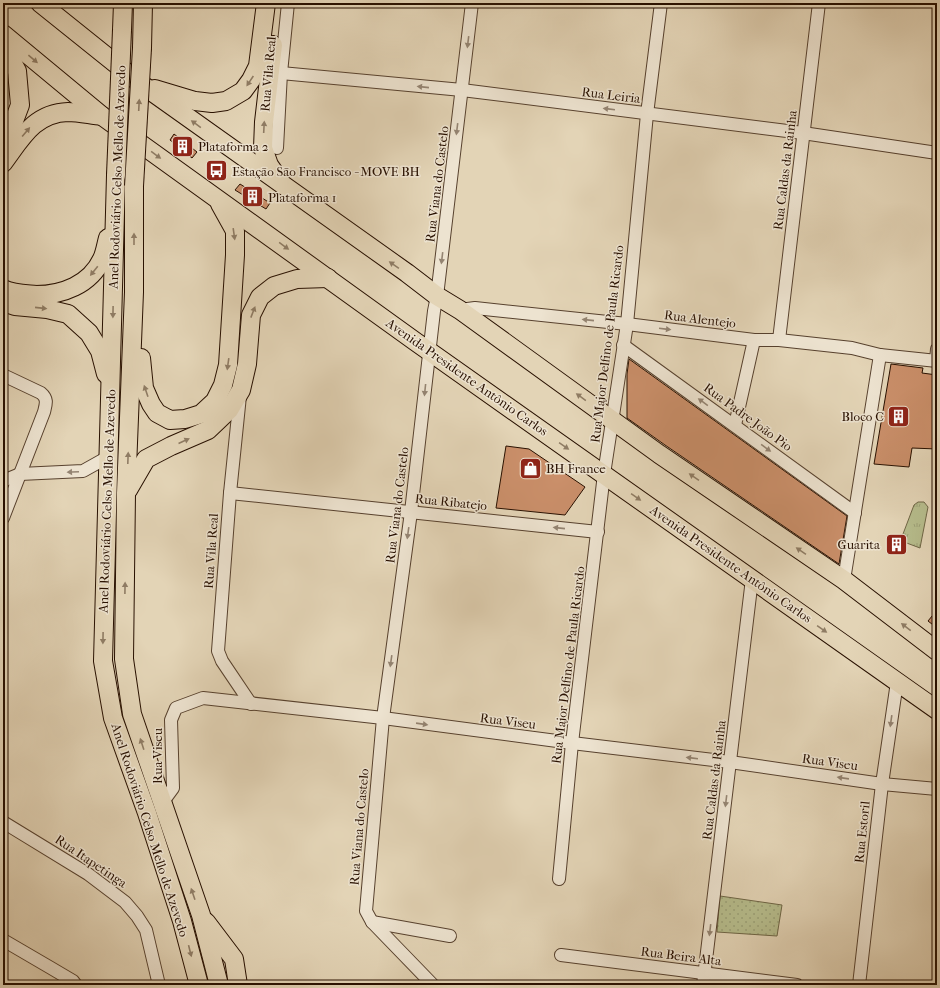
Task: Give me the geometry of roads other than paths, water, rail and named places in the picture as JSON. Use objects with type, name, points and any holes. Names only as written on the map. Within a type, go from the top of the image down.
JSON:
[{"type":"highway","points":[[40,3],[94,45],[140,84],[437,296],[460,310],[659,454],[844,580],[937,651]]},
{"type":"highway","points":[[55,3],[94,45]]},
{"type":"highway","name":"Anel Rodoviário Celso Mello de Azevedo","points":[[123,3],[116,175],[103,661],[113,718],[147,813],[182,921],[198,985]]},
{"type":"highway","name":"Anel Rodoviário Celso Mello de Azevedo","points":[[143,3],[142,48],[134,186],[134,292],[126,493],[124,659],[132,714],[201,915],[219,985]]},
{"type":"highway","points":[[140,84],[203,102],[218,102],[233,98],[243,91],[248,85],[258,66],[266,3]]},
{"type":"highway","points":[[277,3],[264,122],[263,148],[269,165],[285,188]]},
{"type":"highway","name":"Avenida Presidente Antônio Carlos","points":[[3,34],[102,116],[429,351],[937,710]]},
{"type":"highway","points":[[3,45],[17,71],[20,105],[6,142],[3,146]]},
{"type":"highway","points":[[3,163],[27,130],[35,123],[59,113],[70,112],[102,116]]},
{"type":"highway","points":[[134,292],[144,388],[151,404],[157,413],[170,420],[185,420],[201,414],[215,401],[223,385],[228,365],[235,255],[235,231],[218,199]]},
{"type":"highway","points":[[3,289],[10,293],[50,295],[67,291],[79,284],[92,274],[102,259],[115,208]]},
{"type":"highway","points":[[126,493],[146,459],[208,430],[229,410],[241,390],[247,364],[251,315],[260,297],[274,286],[296,279],[328,278]]},
{"type":"highway","points":[[3,302],[14,306],[47,309],[68,314],[79,322],[89,333],[100,351],[105,367],[110,401]]},
{"type":"highway","points":[[201,915],[234,959],[240,982]]},
{"type":"street","name":"Rua Vila Real","points":[[277,148],[281,73],[288,3]]},
{"type":"street","name":"Rua Viana do Castelo","points":[[433,985],[372,922],[366,911],[383,718],[411,512],[429,351],[472,3]]},
{"type":"street","name":"Rua Major Delfino de Paula Ricardo","points":[[559,879],[572,744],[604,474],[627,324],[647,114],[660,3]]},
{"type":"street","name":"Rua Caldas da Rainha","points":[[779,340],[819,3]]},
{"type":"street","name":"Rua Leiria","points":[[281,73],[462,90],[803,133],[937,153]]},
{"type":"street","name":"Rua Alentejo","points":[[460,310],[476,308],[627,324],[754,340],[779,340],[852,348],[880,355],[937,357]]},
{"type":"street","points":[[735,425],[754,340]]},
{"type":"street","name":"Rua Padre João Pio","points":[[623,345],[855,513]]},
{"type":"street","points":[[844,580],[880,355]]},
{"type":"street","points":[[3,375],[41,393],[45,397],[46,403],[44,412],[3,518]]},
{"type":"street","name":"Rua Vila Real","points":[[241,390],[230,493],[218,651],[222,661],[251,704]]},
{"type":"street","points":[[3,482],[20,474],[83,471],[108,457]]},
{"type":"street","name":"Rua Ribatejo","points":[[230,493],[598,532]]},
{"type":"street","name":"Rua Caldas da Rainha","points":[[704,979],[752,579]]},
{"type":"street","name":"Rua Estoril","points":[[860,985],[882,784],[897,682]]},
{"type":"street","name":"Rua Viseu","points":[[162,804],[173,788],[171,720],[176,708],[203,698],[383,718],[572,744],[730,762],[882,784],[937,789]]},
{"type":"street","name":"Rua Itapetinga","points":[[3,822],[88,874],[126,902],[146,930],[159,985]]},
{"type":"street","points":[[372,922],[450,936]]},
{"type":"street","points":[[3,940],[73,981],[76,985]]},
{"type":"street","name":"Rua Beira Alta","points":[[561,955],[704,979],[797,985]]},
{"type":"place","name":"Plataforma 2","points":[[183,146]]},
{"type":"place","name":"Estação São Francisco - MOVE BH","points":[[216,171]]},
{"type":"place","name":"Plataforma 1","points":[[253,197]]},
{"type":"place","name":"Bloco C","points":[[899,416]]},
{"type":"place","name":"BH France","points":[[530,468]]},
{"type":"place","name":"Guarita","points":[[896,544]]}]
